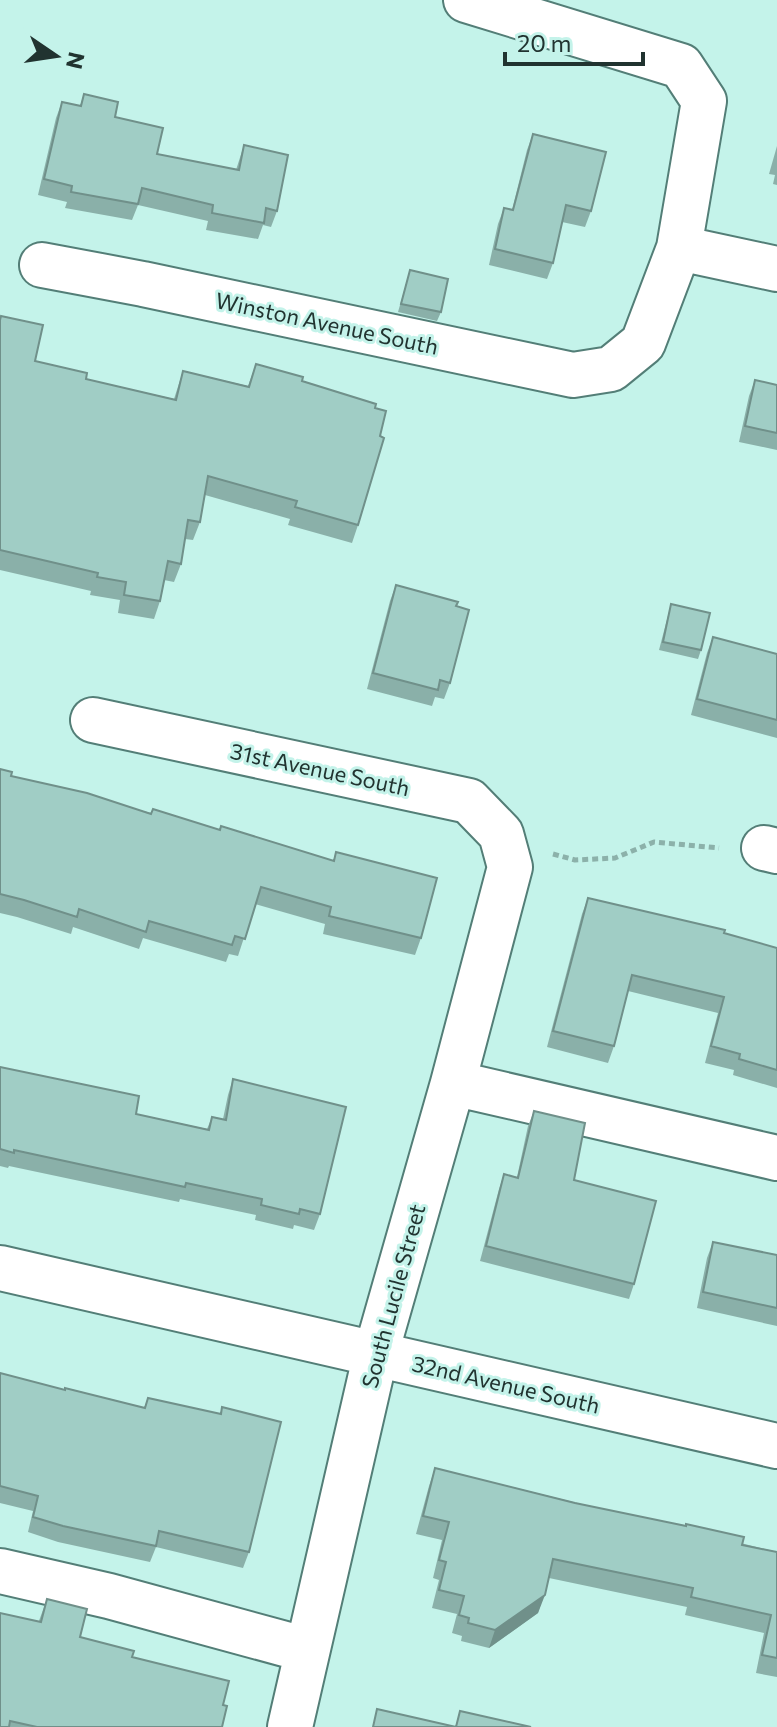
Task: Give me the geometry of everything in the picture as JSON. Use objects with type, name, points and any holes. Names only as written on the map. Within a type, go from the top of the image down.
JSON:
[{"type":"street","points":[[466,0],[681,66],[704,101],[679,248],[777,269]]},
{"type":"street","name":"Winston Avenue South","points":[[42,265],[573,375],[611,369],[643,343],[679,248]]},
{"type":"street","name":"31st Avenue South","points":[[93,720],[469,801],[501,834],[506,855]]},
{"type":"street","name":"South Lucile Street","points":[[290,1727],[376,1353],[453,1083],[506,855]]},
{"type":"street","points":[[453,1083],[777,1158]]},
{"type":"street","name":"32nd Avenue South","points":[[0,1268],[777,1446]]},
{"type":"street","points":[[0,1571],[109,1596],[307,1650]]},
{"type":"path","points":[[506,855],[575,860],[615,858],[654,842],[770,850]]},
{"type":"building","points":[[84,94],[118,102],[115,117],[163,128],[157,154],[239,170],[244,145],[288,155],[277,211],[266,208],[264,223],[212,213],[213,205],[142,188],[138,204],[71,192],[72,186],[44,179],[62,102],[81,106]]},
{"type":"building","points":[[533,134],[606,152],[591,211],[566,205],[553,263],[495,249],[504,208],[513,210]]},
{"type":"building","points":[[410,270],[448,279],[441,312],[401,304]]},
{"type":"building","points":[[1,316],[43,325],[35,361],[87,373],[86,379],[176,400],[183,371],[249,387],[256,364],[303,377],[302,381],[376,404],[375,408],[386,411],[380,436],[384,438],[358,525],[295,507],[297,501],[208,476],[200,522],[188,520],[181,564],[168,561],[160,601],[124,595],[126,582],[97,577],[98,573],[0,550]]},
{"type":"building","points":[[755,380],[777,385],[777,433],[745,426]]},
{"type":"building","points":[[396,585],[458,602],[456,606],[469,610],[450,683],[440,680],[438,690],[373,673]]},
{"type":"building","points":[[671,604],[710,613],[701,650],[663,642]]},
{"type":"building","points":[[713,637],[777,654],[777,720],[697,699]]},
{"type":"building","points":[[0,769],[12,772],[11,776],[87,793],[151,814],[153,809],[220,830],[221,826],[334,861],[336,852],[437,878],[421,938],[329,916],[331,907],[261,887],[245,939],[235,936],[232,945],[149,921],[146,932],[79,909],[77,917],[0,894]]},
{"type":"building","points":[[588,898],[725,930],[724,933],[777,948],[777,1070],[739,1059],[740,1054],[711,1046],[724,997],[632,975],[614,1046],[553,1031]]},
{"type":"building","points":[[0,1067],[139,1096],[136,1114],[209,1130],[212,1117],[226,1120],[233,1079],[346,1107],[320,1214],[300,1209],[299,1214],[261,1205],[262,1199],[186,1183],[185,1187],[0,1149]]},
{"type":"building","points":[[534,1111],[585,1123],[574,1180],[656,1201],[634,1284],[486,1246],[504,1174],[518,1178]]},
{"type":"building","points":[[713,1242],[777,1255],[777,1308],[703,1292]]},
{"type":"building","points":[[0,1373],[145,1408],[148,1398],[221,1414],[222,1407],[281,1422],[249,1552],[159,1531],[156,1546],[33,1517],[38,1496],[0,1486]]},
{"type":"building","points":[[435,1468],[575,1503],[744,1537],[742,1545],[777,1552],[777,1658],[762,1655],[771,1615],[691,1597],[693,1588],[553,1559],[545,1595],[495,1630],[468,1623],[469,1618],[459,1615],[464,1596],[439,1590],[446,1562],[439,1560],[449,1522],[423,1516]]},
{"type":"building","points":[[47,1599],[87,1609],[80,1637],[134,1651],[132,1657],[229,1681],[222,1727],[37,1727],[10,1721],[9,1727],[0,1727],[0,1613],[41,1622]]},
{"type":"building","points":[[377,1709],[456,1727],[373,1727]]},
{"type":"building","points":[[460,1711],[531,1727],[456,1727]]}]
